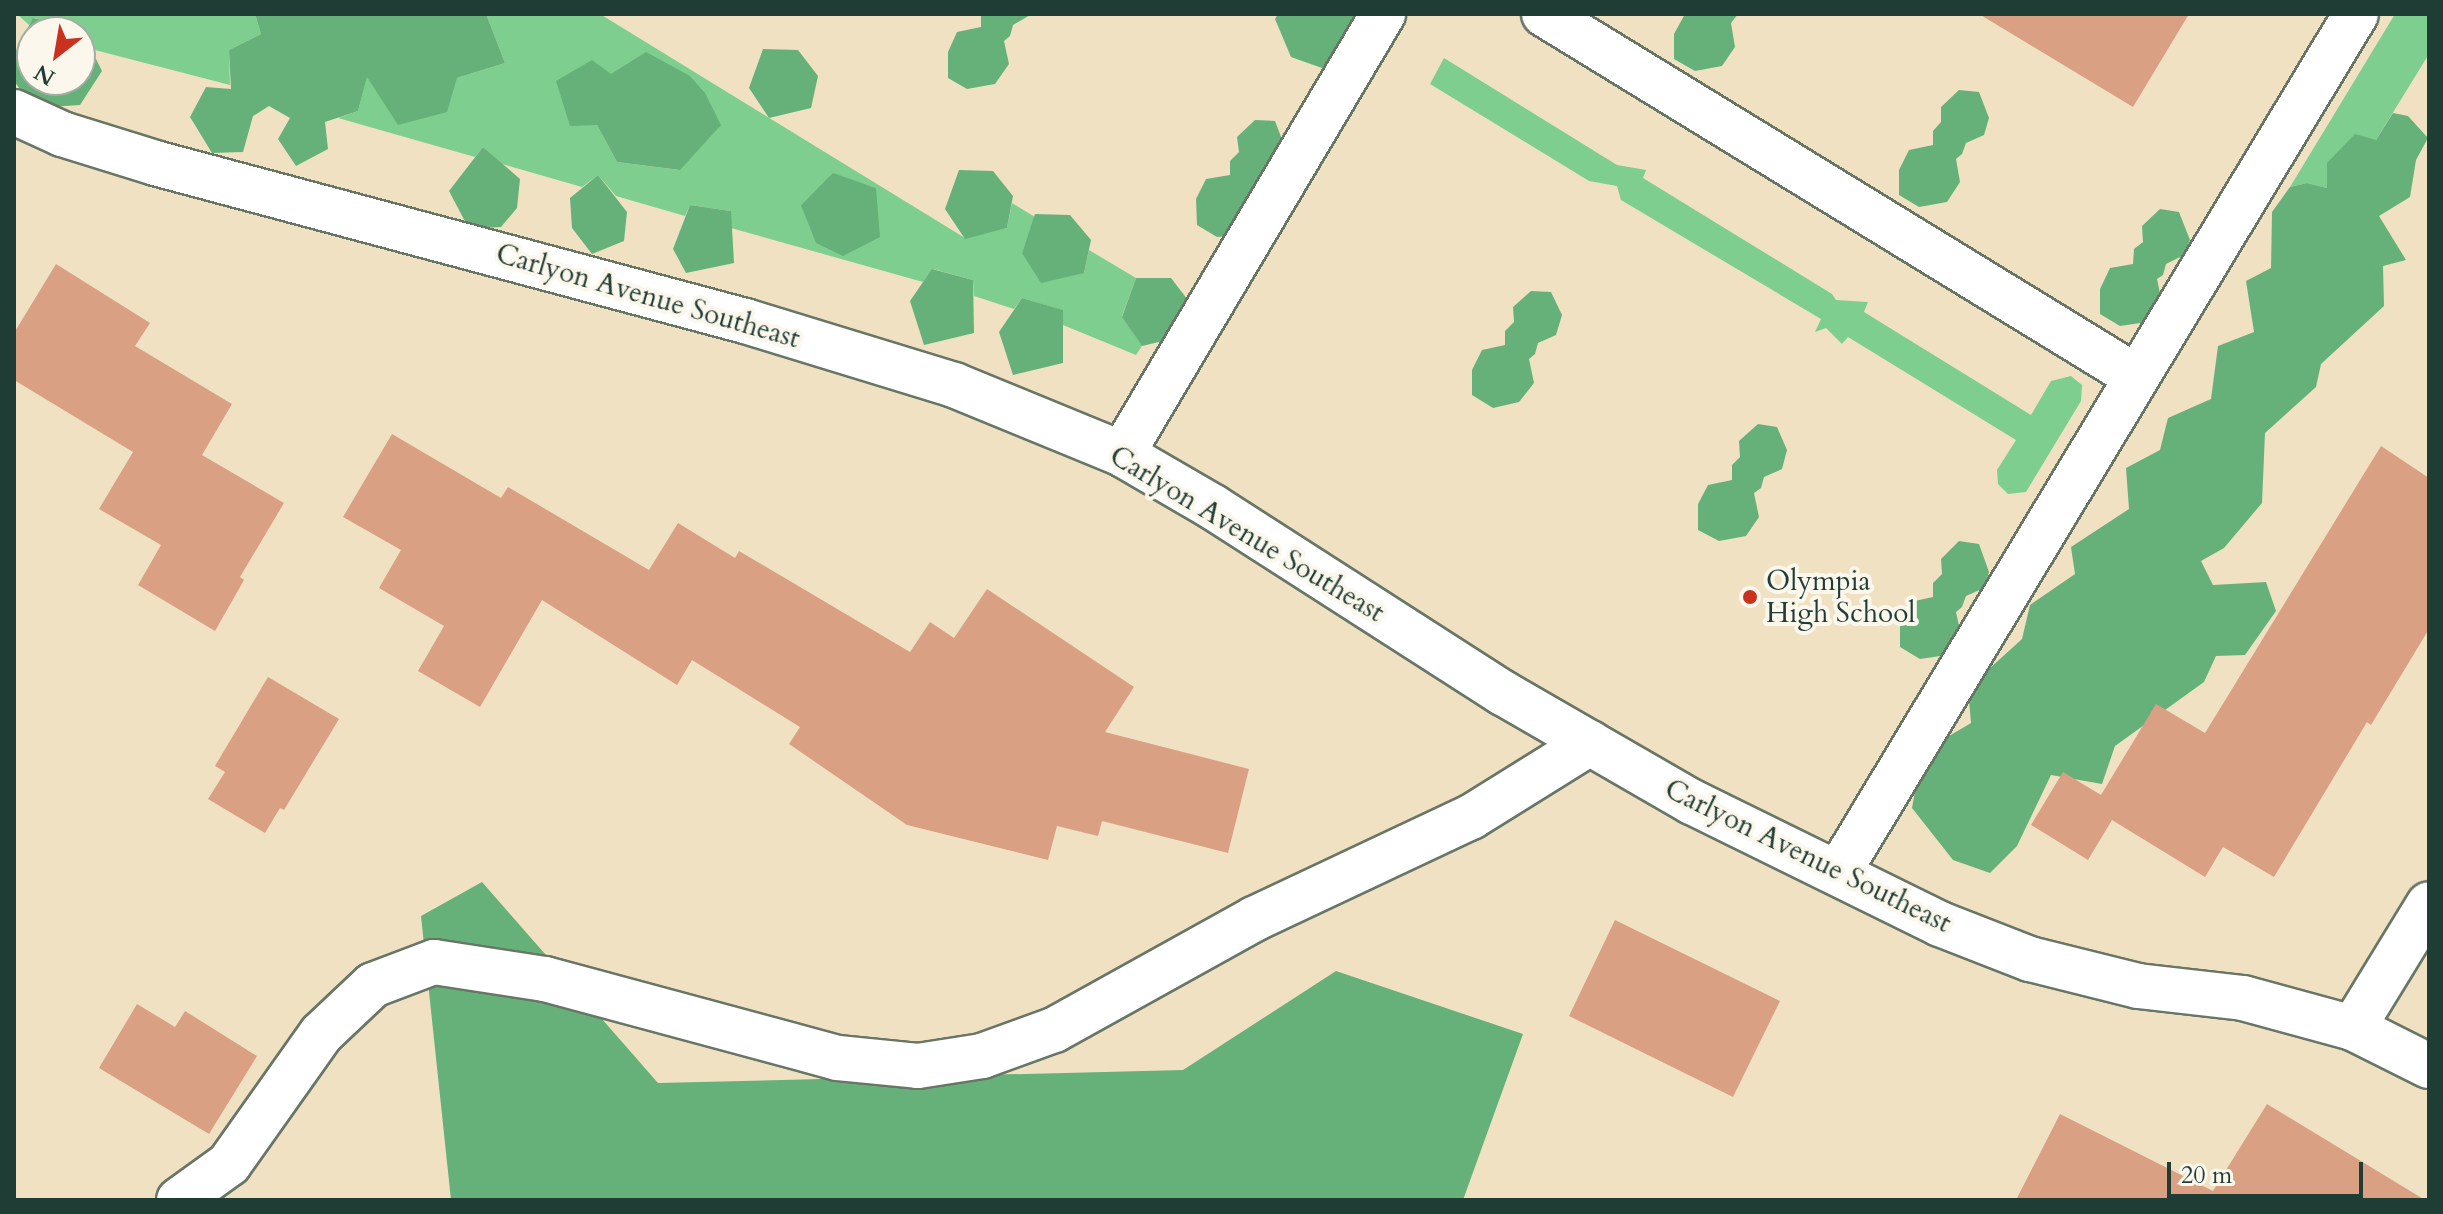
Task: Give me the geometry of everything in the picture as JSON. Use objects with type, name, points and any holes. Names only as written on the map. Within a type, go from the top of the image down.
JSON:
[{"type":"street","points":[[1122,454],[1383,14]]},
{"type":"street","points":[[1544,14],[2135,376]]},
{"type":"street","points":[[1838,873],[2356,14]]},
{"type":"street","name":"Carlyon Avenue Southeast","points":[[14,112],[62,134],[155,163],[645,293],[954,385],[1122,454],[1213,507],[1503,693],[1692,802],[1940,924],[2030,959],[2138,986],[2243,998],[2353,1028],[2429,1066]]},
{"type":"street","points":[[179,1200],[229,1164],[321,1034],[362,995],[373,985],[434,962],[545,979],[838,1058],[918,1066],[982,1056],[1054,1030],[1254,919],[1471,817],[1590,743]]},
{"type":"street","points":[[2353,1028],[2429,904]]},
{"type":"green space","points":[[17,14],[255,14],[261,34],[229,50],[230,85],[96,50],[96,16]]},
{"type":"green space","points":[[255,14],[486,14],[505,63],[457,78],[447,112],[398,125],[367,77],[358,111],[325,122],[328,149],[296,166],[278,139],[290,118],[269,106],[253,116],[243,152],[212,153],[190,117],[206,87],[231,89],[229,50],[261,34]]},
{"type":"green space","points":[[486,14],[600,14],[965,238],[1007,228],[1012,203],[1035,217],[1022,253],[1084,273],[1089,250],[1136,278],[1122,316],[1142,346],[1136,355],[1063,325],[1062,310],[1022,298],[1014,309],[974,296],[973,280],[933,269],[923,282],[731,228],[731,211],[690,205],[685,216],[616,196],[598,175],[582,187],[502,164],[483,147],[475,157],[338,118],[358,111],[367,76],[457,78],[505,63]],"holes":[[[597,125],[679,170],[617,162]],[[833,174],[876,188],[801,205]]]},
{"type":"green space","points":[[981,14],[1032,14],[1013,25],[1010,36],[1004,41],[1009,64],[995,84],[967,89],[948,78],[948,52],[957,32],[981,27]]},
{"type":"green space","points":[[1278,14],[1365,14],[1355,54],[1322,68],[1291,57],[1275,19]]},
{"type":"green space","points":[[1685,14],[1738,14],[1731,23],[1735,47],[1722,66],[1695,71],[1674,59],[1674,34]]},
{"type":"green space","points":[[2395,14],[2429,14],[2429,54],[2376,140],[2327,188],[2307,183],[2290,187]]},
{"type":"green space","points":[[763,49],[798,50],[818,76],[811,108],[769,118],[749,88]]},
{"type":"green space","points":[[16,51],[16,84],[14,55]]},
{"type":"green space","points":[[646,52],[690,76],[705,93],[721,125],[680,170],[617,162],[597,125],[570,126],[556,81],[592,60],[611,74]]},
{"type":"green space","points":[[1444,58],[1617,165],[1646,170],[1643,178],[1832,294],[1836,300],[1868,302],[1864,312],[2031,415],[2051,381],[2071,376],[2082,385],[2081,401],[2026,492],[2008,494],[1998,484],[1997,470],[2016,440],[1848,337],[1842,344],[1826,328],[1815,332],[1821,319],[1621,200],[1617,186],[1589,181],[1430,84]]},
{"type":"green space","points":[[96,59],[102,71],[96,80]]},
{"type":"green space","points":[[1959,90],[1979,92],[1989,118],[1984,135],[1966,143],[1962,154],[1956,159],[1960,182],[1947,202],[1919,207],[1899,195],[1899,170],[1909,150],[1933,145],[1933,131],[1941,122],[1941,107]]},
{"type":"green space","points":[[25,96],[86,96],[80,105],[34,108]]},
{"type":"green space","points":[[2393,113],[2408,116],[2428,138],[2416,160],[2410,197],[2379,216],[2406,260],[2383,266],[2384,306],[2321,364],[2316,387],[2265,433],[2262,503],[2224,548],[2201,561],[2213,585],[2266,582],[2276,611],[2245,655],[2216,656],[2204,682],[2115,746],[2102,784],[2051,775],[2017,846],[1990,873],[1953,860],[1912,808],[1922,752],[1971,723],[1968,688],[2022,639],[2030,605],[2075,574],[2071,547],[2129,509],[2126,468],[2160,450],[2168,418],[2211,399],[2218,346],[2254,332],[2246,281],[2271,268],[2272,212],[2290,187],[2307,183],[2327,188],[2327,163],[2355,134],[2376,140]]},
{"type":"green space","points":[[1255,120],[1275,121],[1286,150],[1280,165],[1262,174],[1259,184],[1253,189],[1258,213],[1228,236],[1217,237],[1197,225],[1196,199],[1206,179],[1230,175],[1230,161],[1239,152],[1237,137]]},
{"type":"green space","points":[[483,147],[520,179],[517,208],[501,227],[469,229],[449,191]]},
{"type":"green space","points":[[959,170],[993,171],[1013,196],[1007,228],[965,239],[945,209]]},
{"type":"green space","points":[[833,173],[876,188],[880,237],[843,256],[816,243],[801,205]]},
{"type":"green space","points":[[598,175],[627,212],[624,241],[592,254],[572,228],[570,198]]},
{"type":"green space","points":[[690,205],[731,211],[734,263],[686,273],[673,249]]},
{"type":"green space","points":[[2160,209],[2179,212],[2190,240],[2184,255],[2166,264],[2163,275],[2157,279],[2162,303],[2147,322],[2120,326],[2100,314],[2100,289],[2110,268],[2133,264],[2134,249],[2143,242],[2142,226]]},
{"type":"green space","points":[[1035,214],[1070,215],[1091,240],[1084,273],[1041,283],[1022,253]]},
{"type":"green space","points":[[932,269],[973,280],[974,333],[924,345],[910,301]]},
{"type":"green space","points":[[1136,278],[1171,278],[1191,304],[1184,336],[1142,346],[1122,317]]},
{"type":"green space","points":[[1531,291],[1551,292],[1562,315],[1556,335],[1538,343],[1535,354],[1529,359],[1534,383],[1519,402],[1493,408],[1472,395],[1472,370],[1482,350],[1505,345],[1505,331],[1514,322],[1513,307]]},
{"type":"green space","points":[[1022,298],[1063,310],[1063,363],[1013,375],[999,332]]},
{"type":"green space","points":[[1758,424],[1777,427],[1787,450],[1782,469],[1764,477],[1761,488],[1754,493],[1759,517],[1746,536],[1719,541],[1698,530],[1698,504],[1708,485],[1732,480],[1732,465],[1740,457],[1739,441]]},
{"type":"green space","points":[[1959,541],[1979,544],[1989,572],[1984,588],[1966,596],[1962,607],[1956,612],[1961,635],[1947,655],[1920,659],[1900,647],[1900,622],[1910,602],[1933,597],[1933,583],[1942,574],[1941,559]]},
{"type":"green space","points":[[482,882],[658,1083],[1183,1070],[1336,971],[1523,1034],[1463,1200],[451,1200],[421,916]]},
{"type":"building","points":[[1979,14],[2189,14],[2133,107]]},
{"type":"building","points":[[56,264],[150,323],[135,346],[232,404],[202,455],[284,503],[240,577],[244,580],[215,631],[138,585],[161,545],[99,509],[133,452],[14,380],[14,333]]},
{"type":"building","points":[[392,434],[501,498],[508,487],[649,570],[678,523],[735,558],[739,551],[910,652],[930,622],[954,638],[987,589],[1134,687],[1105,732],[1249,769],[1228,853],[1102,821],[1098,836],[1057,826],[1048,860],[907,825],[789,744],[800,727],[692,660],[677,685],[542,600],[480,707],[418,671],[444,626],[379,588],[401,550],[343,517]]},
{"type":"building","points":[[2381,446],[2429,478],[2429,629],[2371,725],[2367,722],[2274,877],[2223,847],[2205,877],[2112,820],[2088,860],[2031,825],[2063,772],[2101,795],[2156,704],[2205,733]]},
{"type":"building","points":[[268,677],[339,719],[284,810],[280,808],[265,833],[208,799],[225,772],[215,766]]},
{"type":"building","points":[[1615,920],[1780,1001],[1733,1097],[1569,1016]]},
{"type":"building","points":[[137,1004],[175,1027],[185,1011],[257,1056],[209,1134],[99,1068]]},
{"type":"building","points":[[2267,1104],[2425,1200],[2016,1200],[2060,1114],[2213,1191]]},
{"type":"place","name":"Olympia High School","points":[[1750,597]]}]
